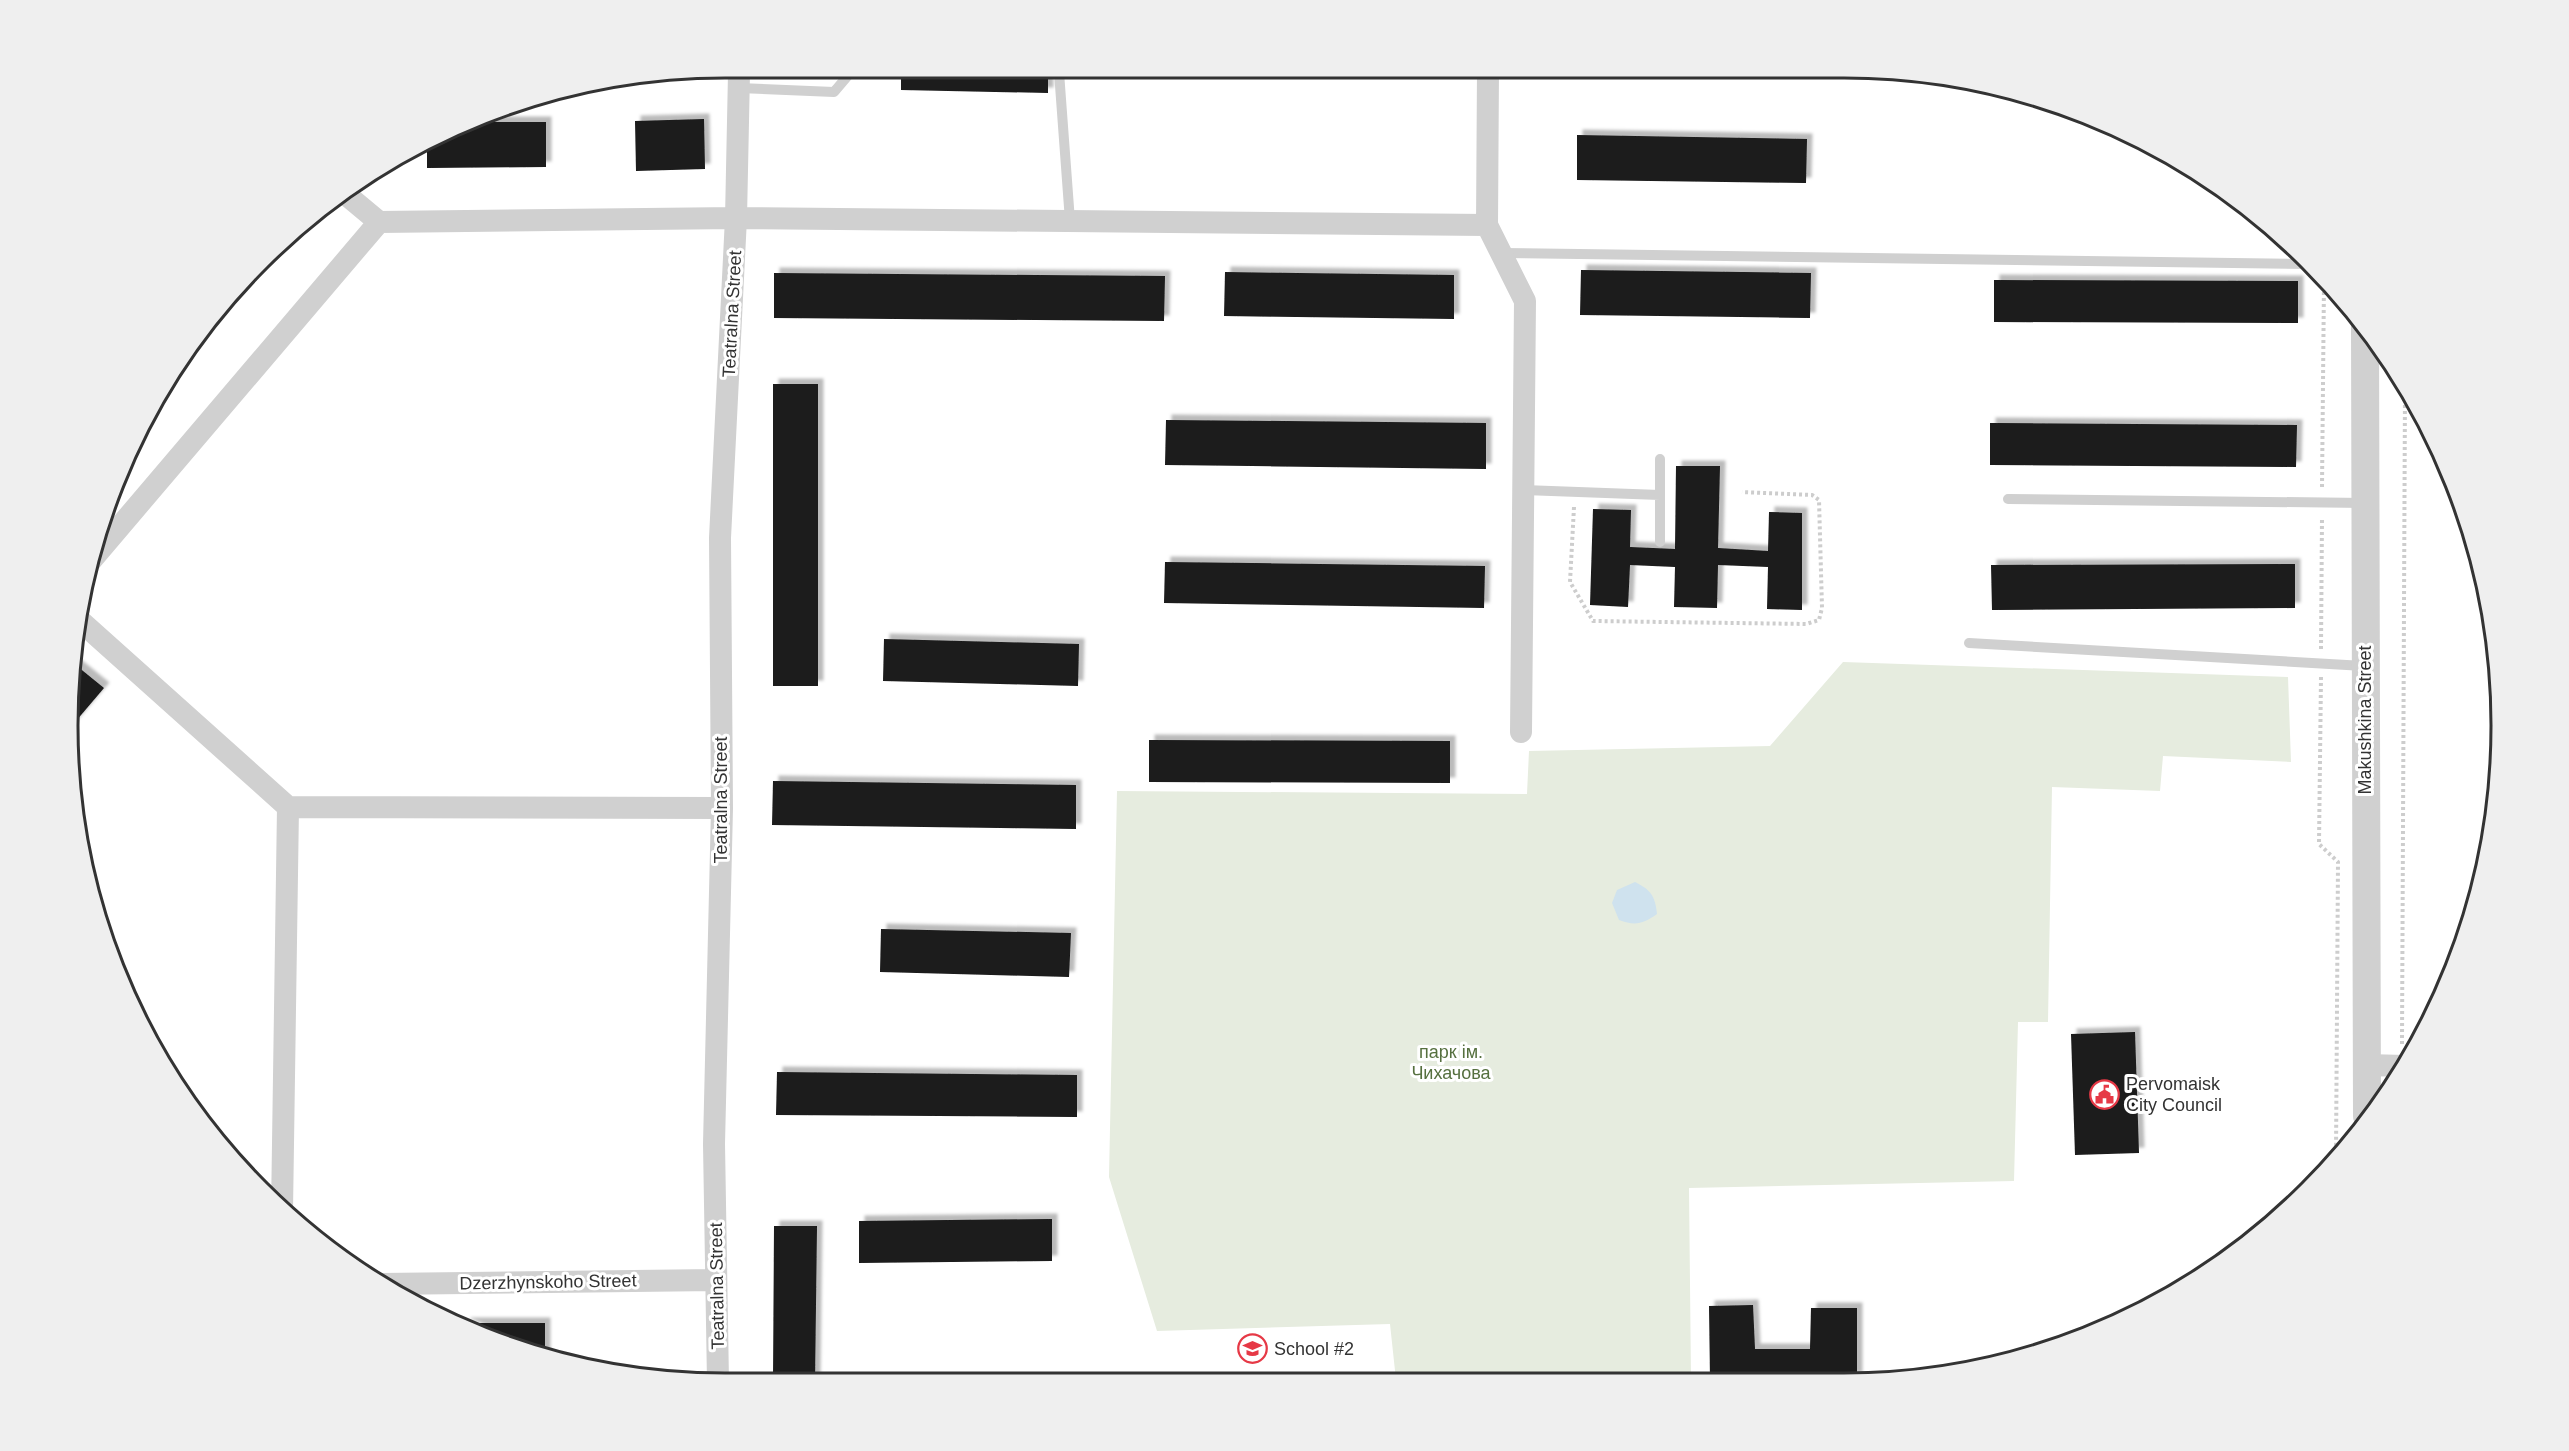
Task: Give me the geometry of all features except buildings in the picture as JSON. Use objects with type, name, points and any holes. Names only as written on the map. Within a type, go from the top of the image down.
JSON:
[{"type":"street","points":[[1488,78],[1487,225],[1524,301],[1521,732]]},
{"type":"street","name":"Teatralna Street","points":[[718,1373],[714,1144],[722,808],[720,538],[736,218],[739,80]]},
{"type":"street","points":[[350,198],[379,222],[736,218],[1487,225]]},
{"type":"street","points":[[104,546],[379,222]]},
{"type":"street","name":"Makushkina Street","points":[[2365,342],[2367,1106]]},
{"type":"street","points":[[86,626],[288,807],[722,808]]},
{"type":"street","points":[[282,1196],[288,807]]},
{"type":"street","points":[[2366,1065],[2394,1066]]},
{"type":"street","name":"Dzerzhynskoho Street","points":[[398,1284],[717,1280]]},
{"type":"lane","points":[[739,80],[834,92],[846,78]]},
{"type":"lane","points":[[1059,78],[1070,221]]},
{"type":"lane","points":[[1500,253],[2297,264]]},
{"type":"lane","points":[[1660,459],[1660,542]]},
{"type":"lane","points":[[1523,489],[1660,495]]},
{"type":"lane","points":[[2008,499],[2366,503]]},
{"type":"lane","points":[[1969,643],[2365,666]]},
{"type":"path","points":[[2324,292],[2319,844],[2338,862],[2336,1145]]},
{"type":"path","points":[[2403,1051],[2405,404]]},
{"type":"path","points":[[1574,492],[1570,582],[1593,621],[1806,624],[1818,620],[1822,608],[1820,500],[1812,495],[1742,492]]},
{"type":"green space","name":"парк ім. Чихачова","points":[[1843,662],[2288,677],[2291,762],[2163,756],[2160,791],[2052,787],[2048,1022],[2018,1022],[2014,1181],[1689,1188],[1691,1373],[1395,1373],[1390,1324],[1157,1331],[1109,1177],[1117,791],[1527,794],[1529,751],[1770,746]]},
{"type":"water","points":[[1635,882],[1651,894],[1657,914],[1643,922],[1630,923],[1619,920],[1612,903],[1617,890]]},
{"type":"place","name":"Pervomaisk City Council","points":[[2105,1094]]},
{"type":"place","name":"School #2","points":[[1253,1349]]}]
